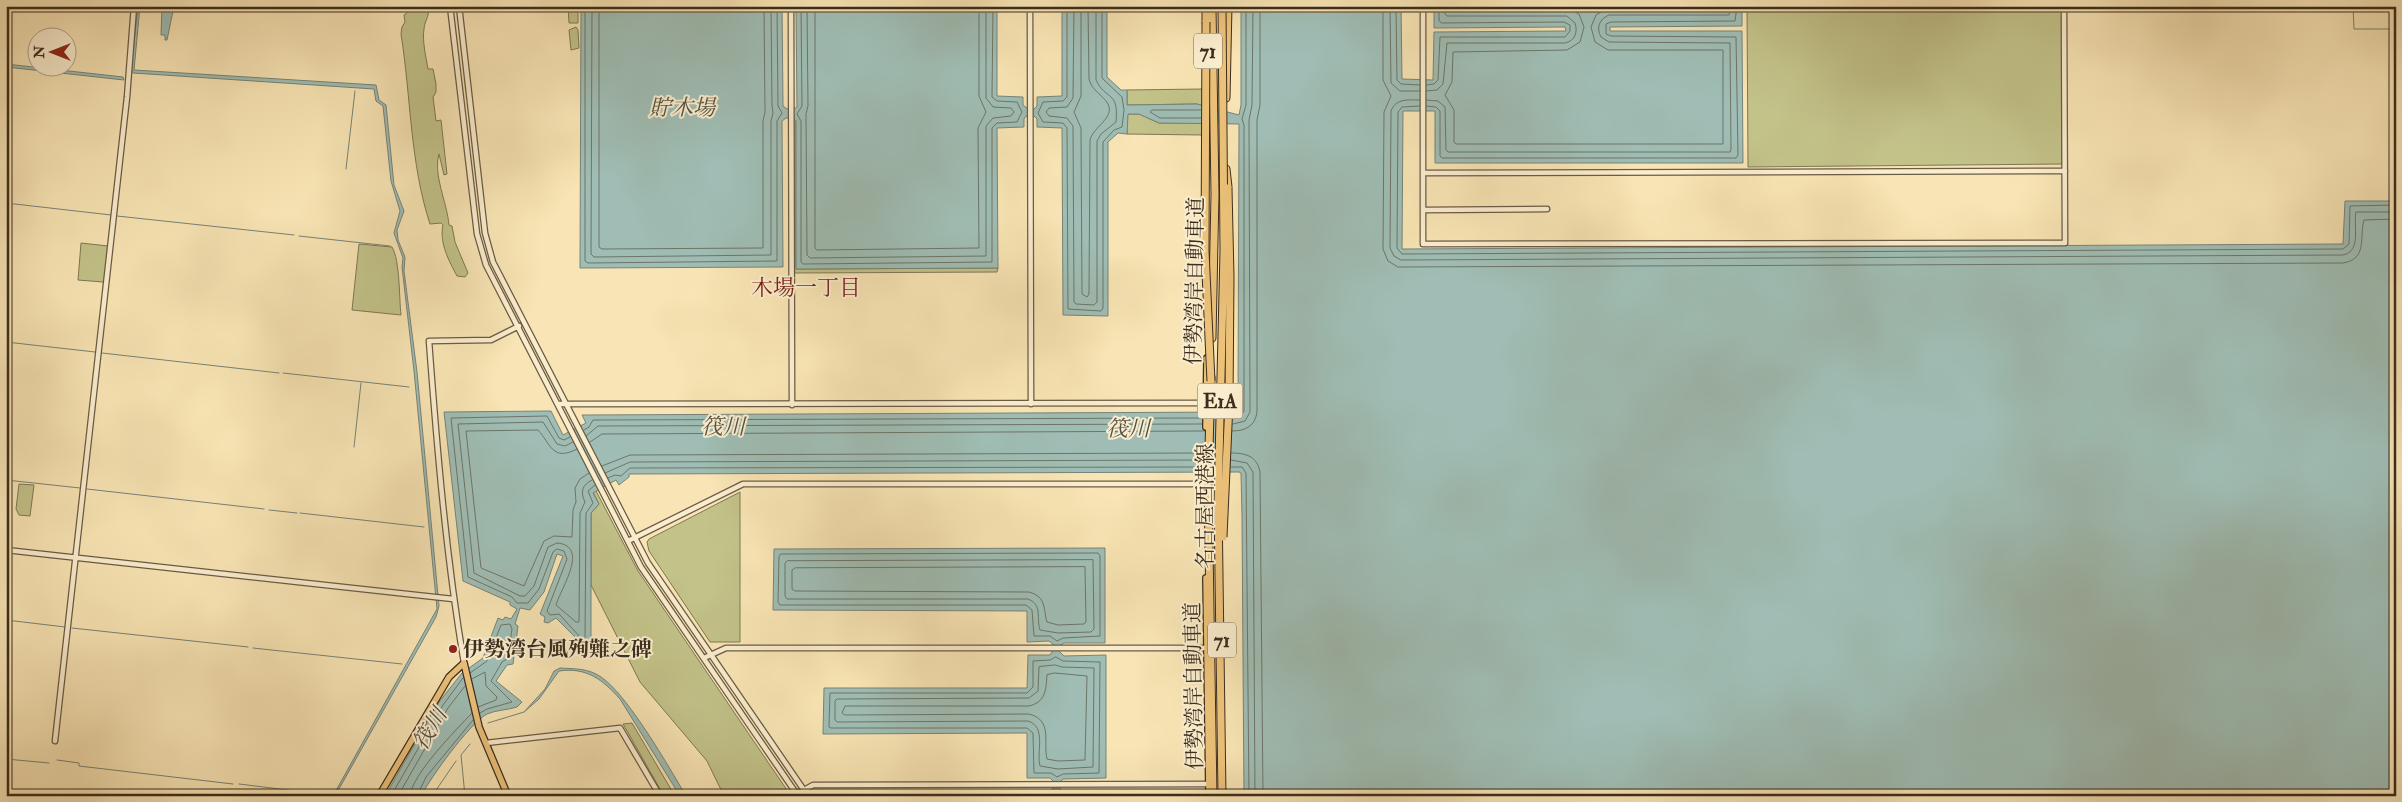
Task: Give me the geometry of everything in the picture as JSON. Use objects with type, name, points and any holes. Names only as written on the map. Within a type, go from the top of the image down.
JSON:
[{"type":"highway","points":[[1209,6],[1206,22],[1205,216],[1211,382]]},
{"type":"highway","name":"伊勢湾岸自動車道","points":[[1209,6],[1212,30],[1215,203],[1208,484],[1211,796]]},
{"type":"highway","name":"伊勢湾岸自動車道","points":[[1221,6],[1224,251],[1218,502],[1219,636],[1224,796]]},
{"type":"highway","points":[[1219,636],[1222,605],[1229,403],[1230,277],[1228,187],[1222,134],[1228,6]]},
{"type":"main road","name":"名古屋西港線","points":[[1209,6],[1206,648],[1209,784],[1211,796]]},
{"type":"main road","name":"名古屋西港線","points":[[1221,6],[1222,403],[1220,484],[1224,796]]},
{"type":"main road","points":[[379,796],[449,677],[465,665],[479,727],[508,796]]},
{"type":"street","points":[[55,741],[127,97],[134,6]]},
{"type":"street","points":[[450,6],[477,234],[486,265],[641,567],[798,795],[813,785],[1049,786],[1209,784]]},
{"type":"street","points":[[458,6],[485,233],[493,262],[648,563],[808,796]]},
{"type":"street","points":[[791,6],[792,405]]},
{"type":"street","points":[[1030,6],[1031,404]]},
{"type":"street","points":[[1423,6],[1423,244],[2065,243],[2064,6]]},
{"type":"street","points":[[1423,173],[2065,171]]},
{"type":"street","points":[[1424,210],[1546,209]]},
{"type":"street","points":[[465,665],[451,599],[429,341],[491,340],[524,323]]},
{"type":"street","points":[[558,404],[1206,403]]},
{"type":"street","points":[[628,541],[743,484],[1206,484]]},
{"type":"street","points":[[6,550],[451,599]]},
{"type":"street","points":[[704,658],[726,648],[1206,648]]},
{"type":"street","points":[[486,743],[620,728],[660,796]]},
{"type":"green space","points":[[412,6],[429,6],[424,29],[424,44],[428,69],[433,69],[436,84],[436,92],[433,97],[436,121],[441,120],[447,174],[444,175],[439,154],[439,180],[449,225],[452,226],[455,242],[468,273],[465,277],[457,276],[448,258],[442,238],[443,225],[441,223],[430,224],[418,177],[401,34],[405,22],[404,15],[412,9]]},
{"type":"green space","points":[[568,6],[578,6],[578,23],[569,23]]},
{"type":"green space","points":[[1747,6],[2062,6],[2062,164],[1748,167]]},
{"type":"green space","points":[[576,27],[578,30],[579,48],[571,50],[569,30]]},
{"type":"green space","points":[[1202,89],[1203,106],[1197,104],[1127,105],[1127,90]]},
{"type":"green space","points":[[1127,114],[1139,114],[1159,123],[1202,123],[1202,135],[1127,134]]},
{"type":"green space","points":[[793,118],[796,121],[796,269],[998,268],[997,272],[792,273]]},
{"type":"green space","points":[[81,243],[108,246],[105,281],[78,280]]},
{"type":"green space","points":[[359,244],[392,247],[398,269],[401,315],[352,310]]},
{"type":"green space","points":[[19,484],[34,485],[30,516],[19,515],[16,509]]},
{"type":"green space","points":[[596,491],[638,571],[791,796],[724,796],[707,761],[640,682],[591,585],[591,513],[599,504],[593,492]]},
{"type":"green space","points":[[740,492],[740,642],[710,642],[649,551],[647,542],[649,539]]},
{"type":"green space","points":[[632,723],[675,796],[664,796],[623,724]]},
{"type":"water","points":[[138,6],[140,6],[134,70],[376,85],[379,100],[386,105],[394,185],[404,211],[397,230],[398,240],[405,257],[404,271],[417,372],[439,606],[436,617],[335,796],[333,796],[437,609],[402,267],[403,258],[394,233],[400,211],[391,181],[383,106],[376,101],[374,89],[133,73],[131,69]]},
{"type":"water","points":[[162,6],[174,6],[167,40],[165,40],[165,35],[161,35]]},
{"type":"water","points":[[581,6],[782,6],[783,106],[787,109],[794,109],[797,107],[796,6],[997,6],[997,96],[1023,97],[1023,105],[1034,109],[1037,106],[1037,97],[1062,96],[1062,6],[1107,6],[1107,77],[1121,90],[1127,90],[1127,105],[1197,104],[1239,115],[1241,105],[1241,6],[1401,6],[1402,79],[1433,80],[1434,32],[1566,31],[1565,27],[1434,28],[1434,6],[1742,6],[1742,26],[1610,27],[1610,31],[1742,31],[1743,163],[1435,163],[1435,111],[1403,111],[1402,249],[2343,244],[2345,201],[2396,201],[2396,796],[1244,796],[1242,515],[1241,473],[1239,472],[629,474],[629,477],[619,485],[616,480],[593,493],[599,504],[591,513],[591,648],[576,642],[577,639],[556,618],[548,623],[544,622],[545,617],[540,614],[563,556],[557,554],[544,592],[530,610],[520,608],[515,624],[518,626],[513,664],[507,665],[496,681],[522,702],[517,707],[487,714],[470,728],[421,796],[385,796],[439,702],[462,673],[483,658],[498,618],[503,620],[505,617],[511,619],[517,609],[510,605],[510,602],[463,581],[444,412],[551,411],[563,435],[586,423],[582,415],[1238,412],[1239,124],[1159,123],[1139,114],[1128,114],[1127,134],[1118,133],[1108,142],[1108,316],[1063,315],[1062,128],[1037,127],[1037,119],[1034,116],[1026,116],[1024,127],[997,128],[998,268],[796,269],[796,121],[793,118],[786,118],[782,121],[783,267],[580,268]]},
{"type":"water","points":[[6,64],[28,66],[28,69],[6,67]]},
{"type":"water","points":[[78,72],[123,77],[124,80],[78,75]]},
{"type":"water","points":[[1105,548],[1105,643],[1064,643],[1059,646],[1059,651],[1064,656],[1106,655],[1106,778],[1063,779],[1060,782],[1060,789],[1063,792],[1106,791],[1106,796],[1027,796],[1027,791],[1050,791],[1053,789],[1053,781],[1050,778],[1027,778],[1027,733],[823,734],[824,688],[1027,688],[1028,655],[1050,655],[1053,644],[1049,641],[1027,642],[1027,611],[773,610],[774,549]]},
{"type":"water","points":[[560,668],[591,672],[601,677],[611,686],[635,714],[686,796],[680,796],[620,699],[594,676],[578,671],[559,671],[539,699],[524,712],[545,689],[554,671]]},
{"type":"waterway","points":[[2353,6],[2354,29],[2396,29]]},
{"type":"waterway","points":[[346,169],[355,91]]},
{"type":"waterway","points":[[6,203],[111,215]]},
{"type":"waterway","points":[[117,216],[294,235]]},
{"type":"waterway","points":[[299,236],[390,246]]},
{"type":"waterway","points":[[6,342],[95,352]]},
{"type":"waterway","points":[[102,353],[279,373]]},
{"type":"waterway","points":[[283,373],[409,387]]},
{"type":"waterway","points":[[354,447],[361,383]]},
{"type":"waterway","points":[[6,480],[80,488]]},
{"type":"waterway","points":[[87,489],[264,509]]},
{"type":"waterway","points":[[269,510],[297,513]]},
{"type":"waterway","points":[[300,513],[424,527]]},
{"type":"waterway","points":[[6,620],[65,627]]},
{"type":"waterway","points":[[72,628],[248,647]]},
{"type":"waterway","points":[[253,648],[402,664]]},
{"type":"waterway","points":[[488,723],[524,712]]},
{"type":"waterway","points":[[465,796],[461,755],[470,744]]},
{"type":"waterway","points":[[6,759],[49,763]]},
{"type":"waterway","points":[[57,760],[79,763],[79,766],[233,784]]},
{"type":"waterway","points":[[432,796],[456,761]]},
{"type":"waterway","points":[[239,784],[328,795]]},
{"type":"place","name":"伊勢湾台風殉難之碑","points":[[453,649]]},
{"type":"district","name":"木場一丁目","points":[[806,288]]},
{"type":"water label","name":"貯木場","points":[[682,108]]},
{"type":"water label","name":"筏川","points":[[723,427]]},
{"type":"water label","name":"筏川","points":[[1128,429]]},
{"type":"water label","name":"筏川","points":[[430,729]]}]
